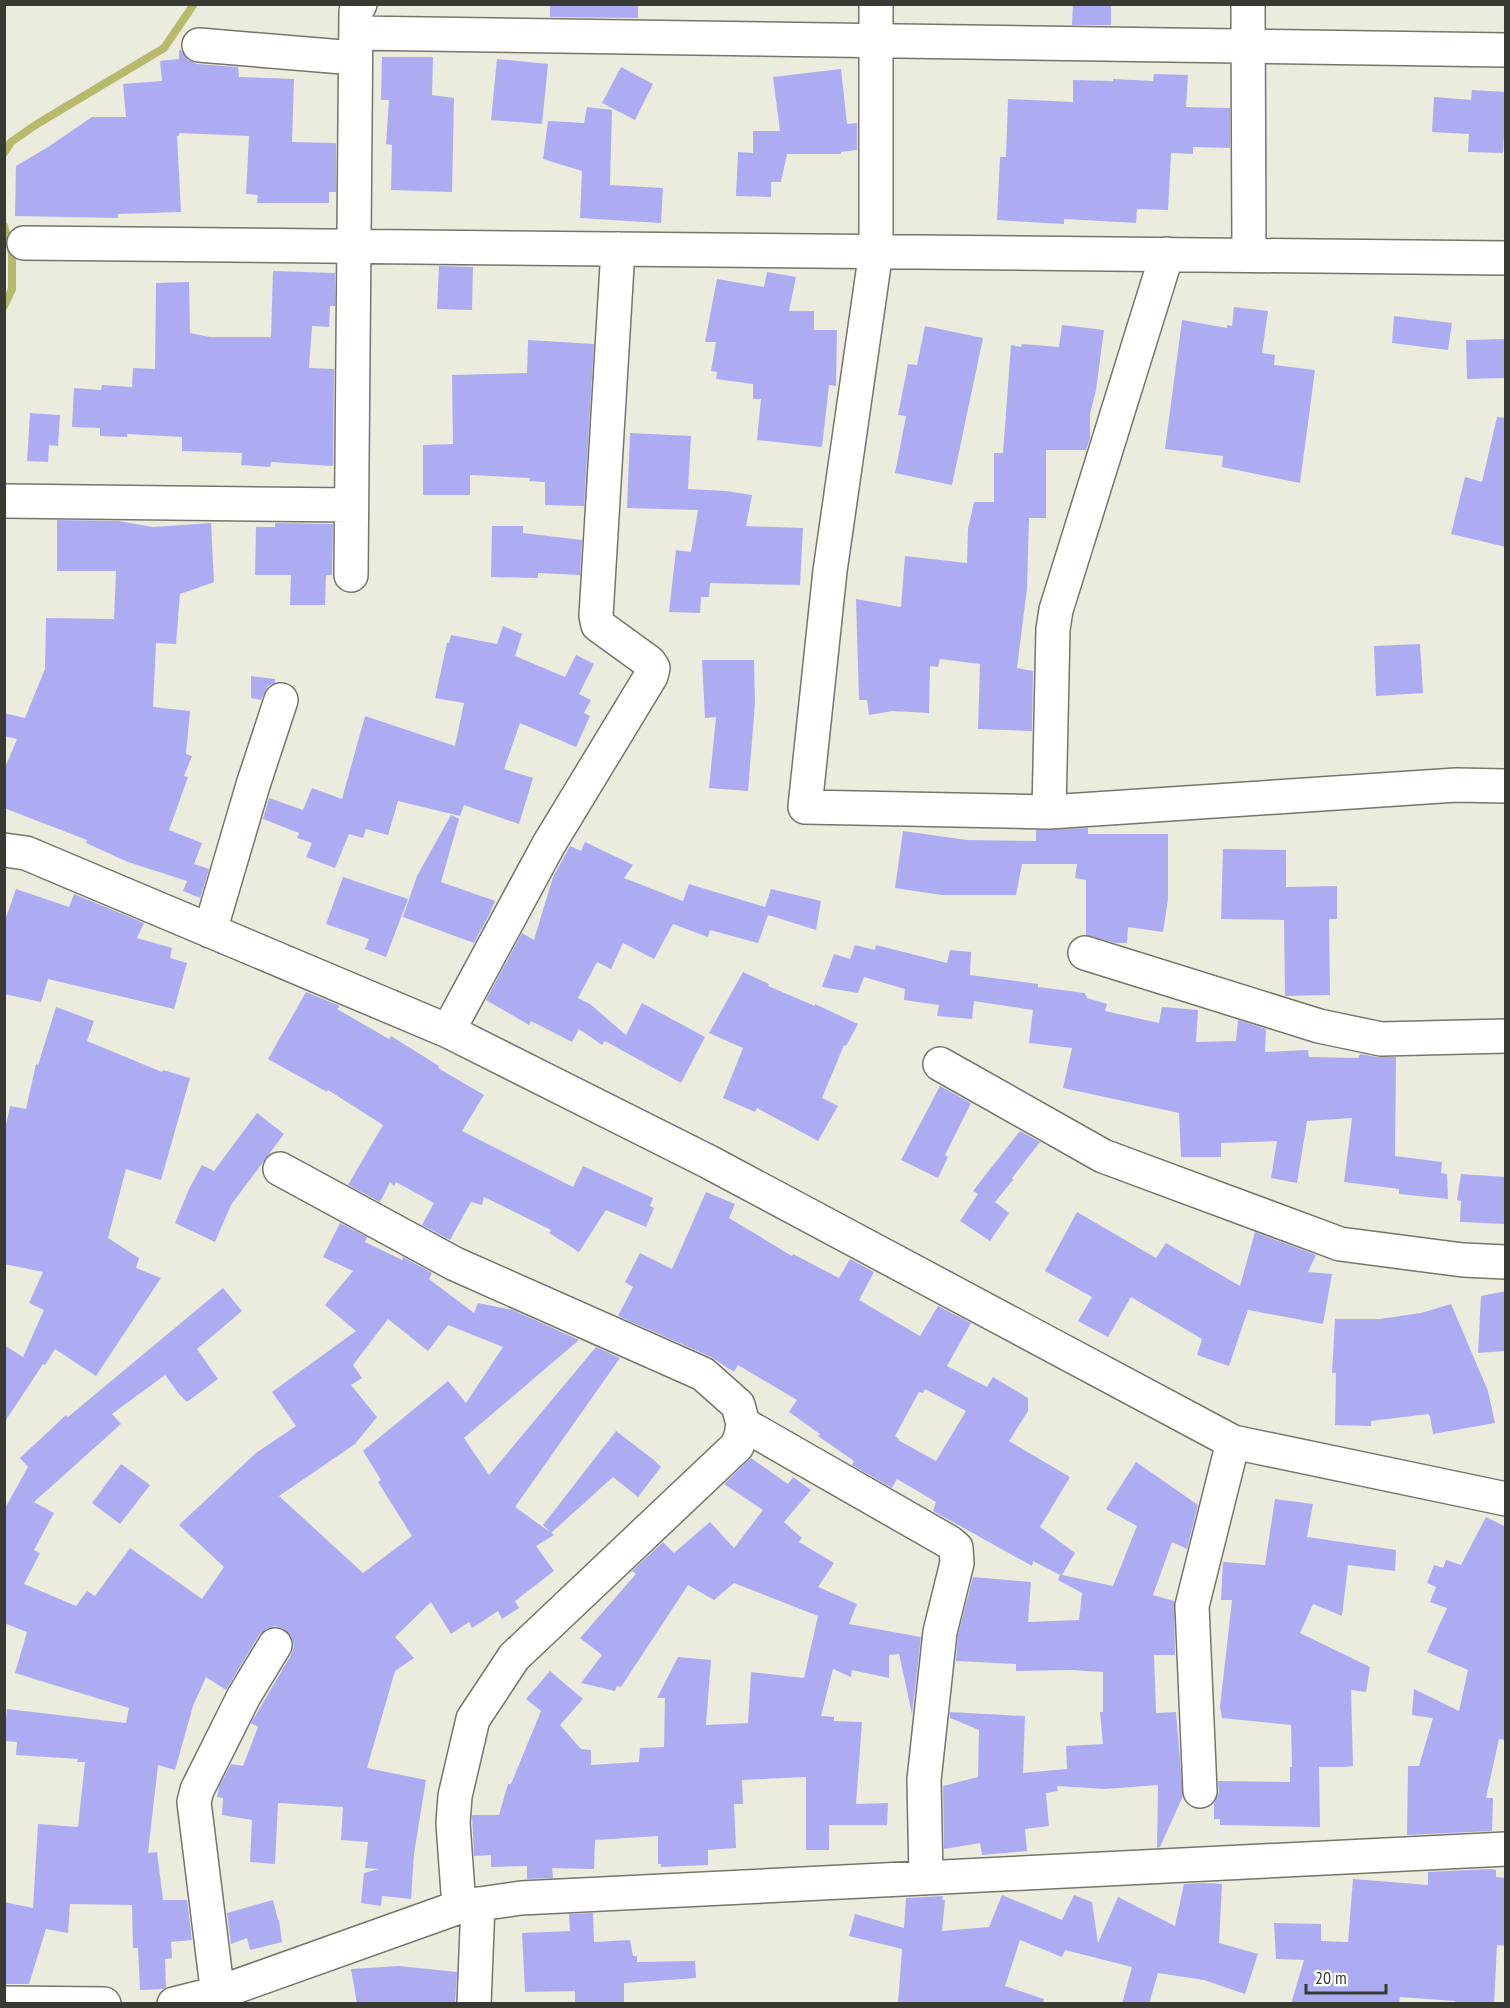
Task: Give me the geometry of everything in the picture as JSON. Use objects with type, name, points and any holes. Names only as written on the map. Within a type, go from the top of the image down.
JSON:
[{"type":"street","points":[[876,4],[876,251],[830,571],[805,807],[1049,813],[1456,785],[1506,786]]},
{"type":"street","points":[[1248,4],[1249,255]]},
{"type":"street","points":[[351,575],[357,32]]},
{"type":"street","points":[[199,45],[357,32],[1506,50]]},
{"type":"street","points":[[24,243],[1506,258]]},
{"type":"street","points":[[448,1031],[549,844],[651,676],[653,668],[650,662],[598,626],[596,616],[618,249]]},
{"type":"street","points":[[1049,813],[1053,629],[1056,610],[1167,254]]},
{"type":"street","points":[[4,501],[351,505]]},
{"type":"street","points":[[210,931],[281,700]]},
{"type":"street","points":[[4,850],[26,853],[448,1031],[709,1162],[1233,1442],[1506,1499]]},
{"type":"street","points":[[1085,953],[1319,1026],[1381,1039],[1506,1036]]},
{"type":"street","points":[[940,1064],[1103,1156],[1340,1244],[1463,1260],[1506,1262]]},
{"type":"street","points":[[280,1169],[455,1264],[703,1374],[738,1405],[743,1424],[737,1446],[514,1657],[473,1719],[455,1796],[453,1823],[469,1906],[474,2004]]},
{"type":"street","points":[[743,1424],[956,1548],[957,1563],[940,1632],[924,1780],[926,1878]]},
{"type":"street","points":[[1200,1791],[1192,1606],[1233,1442]]},
{"type":"street","points":[[218,1998],[194,1803],[197,1790],[244,1696],[275,1645]]},
{"type":"street","points":[[174,2004],[218,1998],[469,1906],[521,1898],[1506,1849]]},
{"type":"street","points":[[4,2003],[104,2004]]},
{"type":"building","points":[[550,4],[638,4],[638,18],[550,17]]},
{"type":"building","points":[[1073,4],[1111,4],[1111,25],[1072,25]]},
{"type":"building","points":[[179,50],[188,60],[197,64],[238,67],[239,77],[294,79],[292,142],[336,143],[336,192],[329,192],[329,203],[257,203],[258,195],[246,194],[249,136],[179,133],[177,136],[181,212],[118,214],[118,218],[15,216],[16,166],[92,117],[126,117],[123,84],[162,81],[160,61],[179,59]]},
{"type":"building","points":[[382,57],[433,57],[432,95],[454,98],[452,192],[391,190],[392,145],[386,144],[389,100],[381,100]]},
{"type":"building","points":[[497,59],[548,64],[542,124],[491,120]]},
{"type":"building","points":[[621,67],[653,84],[635,120],[602,103]]},
{"type":"building","points":[[841,69],[847,124],[857,123],[857,150],[841,152],[841,154],[787,154],[781,182],[771,182],[771,197],[736,196],[738,152],[753,153],[753,131],[780,131],[773,77]]},
{"type":"building","points":[[1154,74],[1188,75],[1186,107],[1230,108],[1230,148],[1193,147],[1193,154],[1171,153],[1168,210],[1137,209],[1136,223],[1064,219],[1064,224],[997,220],[1000,157],[1006,157],[1008,99],[1073,102],[1073,80],[1153,81]]},
{"type":"building","points":[[1472,90],[1506,92],[1503,153],[1468,152],[1469,134],[1432,132],[1434,97],[1471,100]]},
{"type":"building","points":[[587,107],[612,110],[610,185],[663,188],[661,223],[580,218],[582,171],[543,159],[548,121],[584,123]]},
{"type":"building","points":[[439,266],[473,267],[472,310],[437,309]]},
{"type":"building","points":[[273,271],[335,273],[335,306],[330,306],[329,327],[312,326],[309,368],[334,369],[333,466],[271,462],[270,467],[241,465],[242,453],[182,451],[182,437],[127,434],[127,437],[100,436],[100,428],[72,427],[74,388],[101,390],[102,385],[132,387],[133,368],[155,369],[156,283],[189,282],[190,333],[210,337],[271,337]]},
{"type":"building","points":[[767,272],[796,277],[789,311],[814,311],[814,330],[837,330],[836,386],[829,385],[822,447],[757,440],[761,399],[753,399],[753,384],[716,379],[717,372],[711,371],[716,342],[705,342],[717,279],[764,287]]},
{"type":"building","points":[[1234,307],[1268,311],[1262,353],[1275,355],[1274,365],[1315,370],[1300,483],[1222,467],[1223,456],[1165,449],[1182,320],[1227,328],[1227,325],[1232,326]]},
{"type":"building","points":[[1394,316],[1452,323],[1448,350],[1392,343]]},
{"type":"building","points":[[1062,325],[1104,330],[1096,390],[1090,414],[1090,438],[1086,450],[1046,450],[1046,518],[1029,518],[1027,588],[1017,668],[1033,671],[1032,731],[978,729],[980,664],[940,659],[938,667],[930,666],[929,713],[892,711],[869,715],[867,700],[859,700],[856,599],[901,607],[905,556],[967,563],[968,529],[974,502],[994,502],[994,453],[1003,453],[1011,345],[1059,347]]},
{"type":"building","points":[[925,326],[983,338],[952,485],[895,473],[906,416],[898,415],[908,364],[917,365]]},
{"type":"building","points":[[1506,339],[1506,378],[1467,379],[1466,340]]},
{"type":"building","points":[[528,340],[594,344],[584,506],[545,505],[545,482],[529,481],[530,478],[470,475],[470,495],[423,495],[423,445],[453,444],[452,375],[527,373]]},
{"type":"building","points":[[30,413],[60,415],[58,446],[49,445],[48,462],[27,461]]},
{"type":"building","points":[[1497,417],[1506,418],[1506,547],[1451,534],[1465,477],[1482,482]]},
{"type":"building","points":[[630,433],[691,436],[688,489],[752,495],[746,526],[803,528],[800,585],[710,583],[709,597],[701,597],[700,613],[669,612],[676,550],[691,552],[698,510],[627,508]]},
{"type":"building","points":[[57,520],[118,521],[153,527],[211,523],[214,582],[180,594],[176,644],[156,643],[153,707],[190,711],[186,754],[192,756],[184,776],[188,777],[169,830],[202,843],[194,864],[209,869],[200,898],[183,891],[187,881],[128,862],[86,843],[87,840],[4,808],[4,770],[17,739],[4,736],[4,713],[25,718],[45,669],[46,618],[114,619],[116,571],[57,571]]},
{"type":"building","points":[[275,523],[333,524],[332,575],[326,575],[325,605],[290,605],[291,575],[255,575],[256,527],[275,527]]},
{"type":"building","points":[[492,526],[523,526],[523,533],[582,540],[580,575],[538,573],[538,578],[491,577]]},
{"type":"building","points":[[503,626],[522,634],[515,656],[565,677],[576,655],[594,664],[579,694],[591,700],[584,713],[590,716],[576,747],[520,723],[504,769],[533,778],[519,824],[464,805],[460,816],[398,801],[388,835],[366,829],[363,838],[349,834],[335,868],[306,857],[312,843],[297,838],[299,833],[263,819],[269,798],[303,810],[312,788],[342,799],[365,716],[455,746],[464,703],[435,698],[447,643],[451,635],[497,644]]},
{"type":"building","points":[[1420,644],[1423,693],[1376,696],[1374,646]]},
{"type":"building","points":[[702,660],[754,660],[755,703],[748,791],[709,788],[716,717],[705,718]]},
{"type":"building","points":[[251,676],[275,679],[275,683],[268,686],[261,700],[251,698]]},
{"type":"building","points":[[451,815],[459,819],[441,882],[495,901],[474,943],[403,917],[417,876]]},
{"type":"building","points":[[1088,828],[1088,834],[1168,834],[1168,899],[1163,932],[1128,927],[1127,943],[1116,943],[1086,935],[1086,880],[1075,878],[1077,864],[1022,864],[1016,895],[942,895],[895,888],[903,831],[967,840],[1036,841],[1036,830]]},
{"type":"building","points":[[585,842],[633,865],[624,878],[683,901],[689,884],[765,907],[771,889],[821,901],[816,930],[768,915],[758,943],[710,930],[708,937],[673,924],[654,959],[623,943],[611,969],[597,962],[578,998],[590,1004],[626,1035],[642,1003],[705,1037],[681,1083],[605,1041],[602,1045],[579,1029],[572,1042],[531,1021],[529,1025],[486,1000],[522,933],[534,940],[553,877],[570,846],[581,851]]},
{"type":"building","points":[[1223,849],[1286,850],[1286,887],[1337,886],[1337,919],[1329,919],[1330,995],[1285,996],[1284,920],[1221,919]]},
{"type":"building","points":[[343,877],[408,899],[386,957],[365,949],[369,939],[326,924]]},
{"type":"building","points":[[16,889],[69,907],[74,894],[144,923],[137,938],[172,948],[170,958],[187,963],[174,1009],[48,979],[41,1002],[4,994],[4,923]]},
{"type":"building","points":[[855,945],[875,950],[876,945],[947,963],[950,950],[971,952],[970,975],[1085,993],[1087,998],[1107,1004],[1105,1011],[1159,1023],[1162,1007],[1198,1010],[1196,1042],[1236,1041],[1238,1020],[1266,1029],[1265,1052],[1308,1050],[1309,1057],[1358,1058],[1360,1054],[1396,1057],[1395,1156],[1442,1162],[1441,1173],[1447,1174],[1448,1199],[1399,1194],[1399,1189],[1344,1182],[1352,1118],[1307,1121],[1297,1183],[1271,1178],[1277,1141],[1221,1143],[1221,1157],[1181,1157],[1179,1113],[1063,1088],[1072,1048],[1029,1043],[1033,1010],[974,1001],[972,1019],[937,1016],[939,1005],[904,1000],[905,989],[864,977],[858,993],[822,987],[834,954],[850,959]]},
{"type":"building","points":[[743,972],[769,984],[768,986],[858,1024],[846,1046],[844,1045],[822,1098],[838,1106],[818,1141],[757,1108],[755,1112],[723,1098],[743,1048],[709,1033]]},
{"type":"building","points":[[306,992],[340,1006],[337,1009],[389,1039],[391,1036],[439,1066],[438,1068],[484,1095],[462,1131],[573,1187],[583,1166],[653,1198],[650,1206],[654,1208],[646,1227],[606,1210],[579,1252],[549,1233],[551,1230],[484,1197],[482,1205],[471,1202],[450,1240],[422,1225],[434,1203],[396,1182],[394,1186],[390,1182],[380,1202],[348,1185],[383,1125],[328,1090],[327,1092],[268,1059]]},
{"type":"building","points":[[56,1007],[94,1021],[87,1041],[162,1072],[163,1070],[190,1078],[161,1180],[126,1169],[108,1238],[139,1258],[136,1268],[161,1278],[96,1376],[55,1349],[4,1423],[4,1345],[23,1357],[44,1310],[29,1303],[43,1272],[4,1264],[4,1134],[10,1106],[26,1109],[36,1064],[38,1065]]},
{"type":"building","points":[[940,1086],[971,1103],[945,1155],[948,1157],[938,1178],[901,1160]]},
{"type":"building","points":[[257,1113],[284,1134],[231,1205],[215,1242],[175,1223],[202,1165],[214,1171]]},
{"type":"building","points":[[1020,1131],[1040,1142],[995,1202],[1009,1213],[990,1241],[960,1221],[978,1194],[973,1191]]},
{"type":"building","points":[[1461,1174],[1506,1177],[1506,1224],[1460,1222],[1461,1201],[1457,1200]]},
{"type":"building","points":[[706,1192],[735,1204],[729,1218],[792,1256],[793,1254],[839,1278],[850,1259],[874,1272],[859,1300],[920,1336],[938,1306],[971,1323],[947,1366],[987,1387],[993,1377],[1028,1398],[1028,1411],[1009,1441],[1070,1477],[1040,1527],[1075,1553],[1062,1575],[1113,1586],[1137,1526],[1106,1509],[1136,1462],[1198,1505],[1187,1549],[1172,1542],[1153,1595],[1174,1601],[1175,1655],[1154,1655],[1156,1713],[1176,1712],[1183,1796],[1160,1847],[1157,1848],[1158,1785],[1105,1789],[1057,1786],[1058,1791],[1046,1793],[1049,1826],[1025,1829],[1027,1851],[982,1855],[980,1843],[944,1849],[943,1786],[978,1777],[979,1730],[950,1718],[950,1712],[1025,1716],[1023,1773],[1067,1769],[1066,1746],[1103,1744],[1100,1712],[1103,1712],[1103,1672],[1016,1671],[1016,1664],[956,1661],[958,1635],[973,1577],[1031,1582],[1028,1622],[1079,1620],[1082,1593],[1058,1580],[1060,1575],[1033,1561],[1032,1566],[933,1511],[936,1502],[897,1479],[892,1488],[852,1465],[854,1461],[789,1412],[797,1400],[738,1365],[734,1372],[711,1357],[618,1316],[633,1287],[625,1282],[640,1253],[672,1269]],"holes":[[[925,1389],[966,1411],[936,1461],[898,1440],[895,1436],[919,1392],[923,1393]]]},
{"type":"building","points":[[1077,1212],[1156,1258],[1166,1243],[1240,1286],[1255,1232],[1316,1255],[1308,1272],[1332,1274],[1323,1324],[1248,1310],[1229,1366],[1197,1355],[1202,1339],[1131,1297],[1108,1337],[1078,1321],[1092,1297],[1045,1271]]},
{"type":"building","points":[[340,1223],[367,1237],[365,1242],[402,1260],[403,1257],[432,1273],[429,1279],[474,1313],[478,1303],[513,1310],[579,1340],[464,1438],[489,1475],[596,1347],[620,1358],[515,1507],[554,1535],[536,1546],[554,1571],[515,1601],[519,1608],[502,1619],[498,1611],[472,1628],[469,1622],[451,1634],[431,1602],[395,1637],[414,1658],[395,1671],[367,1768],[426,1780],[414,1854],[411,1899],[382,1896],[381,1906],[361,1903],[364,1873],[379,1869],[365,1868],[368,1842],[341,1840],[343,1807],[278,1803],[275,1864],[250,1862],[252,1820],[222,1815],[223,1798],[217,1797],[219,1787],[231,1764],[243,1766],[258,1727],[251,1723],[294,1646],[291,1636],[284,1629],[275,1626],[259,1635],[226,1690],[206,1677],[193,1706],[175,1770],[158,1765],[148,1853],[157,1852],[163,1900],[187,1900],[192,1940],[171,1942],[172,1958],[165,1959],[166,1988],[140,1990],[138,1948],[133,1948],[132,1905],[70,1904],[68,1933],[46,1929],[29,1984],[4,1984],[6,1940],[4,1939],[4,1902],[33,1908],[38,1824],[78,1827],[85,1762],[77,1762],[78,1759],[16,1755],[17,1742],[4,1741],[7,1709],[126,1723],[129,1708],[15,1673],[27,1632],[4,1623],[4,1510],[28,1467],[20,1458],[66,1415],[68,1417],[223,1288],[242,1311],[197,1349],[218,1379],[187,1402],[165,1375],[112,1414],[121,1424],[34,1502],[54,1513],[34,1550],[40,1553],[24,1584],[76,1606],[87,1591],[95,1596],[130,1548],[202,1599],[224,1567],[179,1525],[256,1453],[296,1426],[272,1392],[356,1331],[325,1305],[353,1271],[323,1257]],"holes":[[[388,1319],[428,1351],[448,1325],[503,1347],[466,1403],[448,1381],[363,1451],[381,1480],[378,1482],[412,1536],[363,1573],[279,1496],[355,1444],[377,1417],[351,1385],[362,1378],[353,1365]]]},
{"type":"building","points":[[1506,1291],[1506,1351],[1478,1353],[1481,1296]]},
{"type":"building","points":[[1451,1304],[1488,1391],[1495,1423],[1433,1434],[1428,1414],[1371,1421],[1371,1426],[1335,1425],[1336,1373],[1332,1373],[1335,1319],[1380,1319],[1421,1313]]},
{"type":"building","points":[[616,1431],[661,1467],[638,1497],[613,1477],[551,1533],[543,1525]]},
{"type":"building","points":[[751,1458],[788,1484],[793,1477],[811,1490],[784,1522],[802,1538],[799,1542],[834,1563],[818,1587],[857,1604],[849,1624],[921,1637],[912,1714],[899,1654],[889,1655],[889,1678],[852,1670],[851,1677],[833,1669],[821,1716],[834,1717],[834,1721],[862,1722],[856,1804],[888,1803],[887,1825],[829,1825],[829,1850],[806,1850],[806,1777],[742,1780],[743,1804],[734,1804],[736,1848],[708,1850],[708,1865],[661,1867],[661,1864],[658,1864],[658,1836],[595,1840],[594,1869],[552,1868],[553,1878],[527,1879],[527,1866],[491,1867],[491,1855],[474,1856],[472,1815],[499,1815],[508,1784],[511,1784],[541,1711],[526,1699],[550,1671],[583,1699],[560,1725],[581,1749],[591,1750],[591,1765],[639,1762],[640,1748],[664,1747],[665,1698],[657,1698],[678,1657],[711,1660],[706,1725],[748,1723],[751,1672],[804,1678],[818,1616],[734,1583],[714,1600],[688,1585],[621,1687],[617,1686],[615,1691],[581,1683],[602,1655],[580,1638],[636,1574],[632,1571],[663,1542],[674,1553],[710,1522],[734,1548],[763,1510],[724,1484]]},
{"type":"building","points":[[121,1464],[150,1485],[120,1524],[92,1503]]},
{"type":"building","points":[[1275,1499],[1313,1504],[1307,1537],[1396,1550],[1395,1571],[1348,1565],[1342,1616],[1313,1604],[1300,1633],[1370,1667],[1366,1692],[1351,1690],[1353,1766],[1319,1767],[1320,1827],[1220,1825],[1220,1819],[1214,1819],[1214,1803],[1219,1791],[1218,1781],[1290,1782],[1291,1725],[1222,1718],[1220,1707],[1232,1600],[1221,1600],[1223,1562],[1265,1565]]},
{"type":"building","points":[[1486,1517],[1506,1527],[1506,1740],[1499,1739],[1486,1798],[1493,1798],[1492,1831],[1407,1835],[1408,1766],[1419,1766],[1433,1718],[1412,1715],[1414,1689],[1459,1711],[1468,1670],[1427,1652],[1447,1608],[1430,1602],[1436,1587],[1427,1583],[1434,1565],[1443,1568],[1446,1560],[1461,1565]]},
{"type":"building","points":[[1496,1870],[1496,1877],[1506,1878],[1506,1946],[1497,1945],[1494,2004],[1455,2004],[1455,2001],[1400,1997],[1399,2004],[1291,2004],[1304,1960],[1276,1959],[1274,1923],[1321,1924],[1321,1941],[1348,1942],[1353,1879],[1428,1885],[1428,1872]]},
{"type":"building","points":[[1184,1884],[1222,1884],[1219,1943],[1258,1954],[1245,1994],[1204,1980],[1158,1973],[1149,2004],[1122,2004],[1132,1967],[1065,1950],[1062,1957],[1020,1940],[1005,1986],[1044,1999],[1043,2004],[898,2004],[902,1949],[849,1936],[855,1914],[904,1928],[906,1898],[943,1896],[942,1900],[945,1900],[942,1931],[989,1927],[1002,1895],[1062,1920],[1074,1895],[1092,1902],[1098,1943],[1118,1897],[1175,1926]]},
{"type":"building","points":[[273,1900],[282,1942],[250,1950],[247,1938],[231,1944],[227,1913]]},
{"type":"building","points":[[593,1913],[594,1942],[630,1940],[633,1956],[637,1956],[637,1962],[695,1961],[696,1978],[624,1983],[624,2004],[575,2004],[575,1991],[525,1992],[522,1933],[570,1931],[569,1914]]},
{"type":"building","points":[[399,1966],[457,1972],[455,2004],[357,2004],[351,1969]]},
{"type":"waterway","points":[[4,153],[11,142],[37,124],[164,48],[194,4]]},
{"type":"waterway","points":[[4,226],[12,253],[12,289],[4,306]]}]
